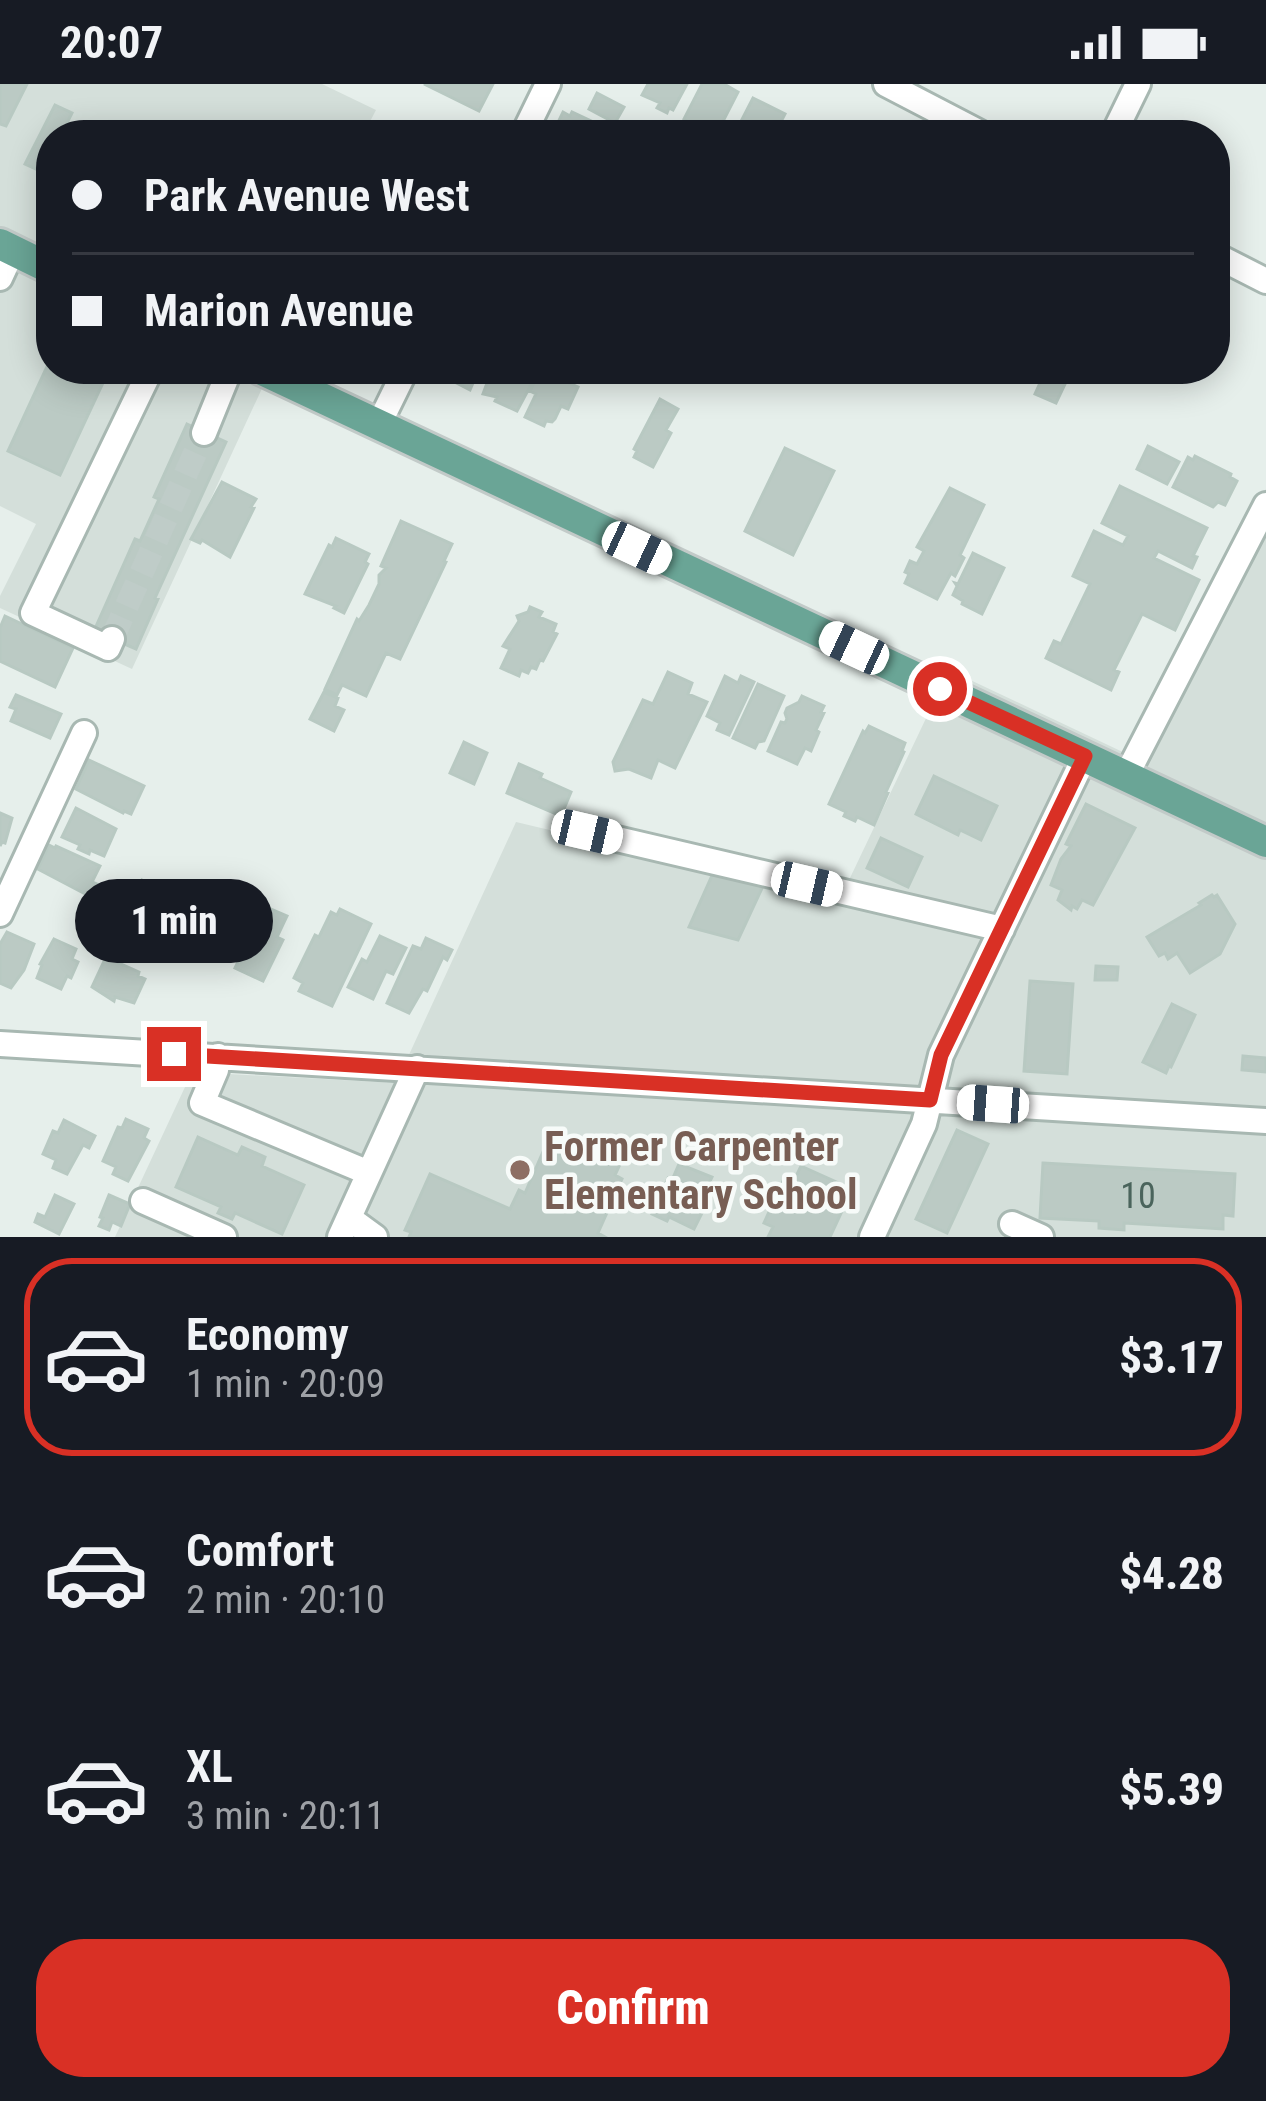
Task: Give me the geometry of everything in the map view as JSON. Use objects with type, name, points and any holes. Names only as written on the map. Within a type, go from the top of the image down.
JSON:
[{"type":"main road","points":[[4,257],[36,265]]},
{"type":"main road","points":[[291,384],[1266,842]]},
{"type":"street","points":[[530,120],[548,84]]},
{"type":"street","points":[[886,84],[955,120]]},
{"type":"street","points":[[1120,120],[1138,84]]},
{"type":"street","points":[[1230,263],[1266,281]]},
{"type":"street","points":[[112,639],[108,649],[33,613],[144,384]]},
{"type":"street","points":[[204,433],[224,384]]},
{"type":"street","points":[[378,426],[399,384]]},
{"type":"street","points":[[1126,776],[1266,506]]},
{"type":"street","points":[[0,914],[84,733]]},
{"type":"street","points":[[872,1237],[924,1124],[941,1055],[1085,756]]},
{"type":"street","points":[[587,832],[1002,929]]},
{"type":"street","points":[[0,1044],[1266,1121]]},
{"type":"street","points":[[218,1056],[202,1102],[369,1173]]},
{"type":"street","points":[[374,1237],[344,1227],[417,1068]]},
{"type":"street","points":[[143,1201],[224,1237]]},
{"type":"street","points":[[1012,1224],[1042,1237]]},
{"type":"shaded area","points":[[0,84],[322,84],[376,110],[371,120],[36,120],[36,384],[264,384],[132,669],[0,608],[0,596],[36,524],[0,506]]},
{"type":"shaded area","points":[[1266,489],[1266,1237],[115,1237],[192,1072],[396,1083],[516,822],[840,899],[949,670],[1127,754]]},
{"type":"building","points":[[0,84],[27,84],[6,126],[0,124]]},
{"type":"building","points":[[424,84],[493,84],[479,111]]},
{"type":"building","points":[[648,84],[687,84],[667,113],[657,108],[660,103],[642,95]]},
{"type":"building","points":[[702,84],[724,84],[738,92],[724,120],[684,119]]},
{"type":"building","points":[[597,93],[624,107],[617,120],[589,109]]},
{"type":"building","points":[[753,98],[785,114],[782,120],[742,120]]},
{"type":"building","points":[[55,105],[72,113],[68,120],[47,120]]},
{"type":"building","points":[[563,112],[570,116],[572,112],[589,120],[559,120]]},
{"type":"building","points":[[36,142],[36,169],[25,164]]},
{"type":"building","points":[[39,384],[102,384],[60,475],[8,451]]},
{"type":"building","points":[[487,384],[531,384],[517,411],[483,394]]},
{"type":"building","points":[[533,384],[578,387],[568,409],[561,406],[555,419],[544,426],[525,417],[536,394],[530,391]]},
{"type":"building","points":[[1040,384],[1065,384],[1056,403],[1035,394]]},
{"type":"building","points":[[660,399],[678,409],[653,467],[634,457],[634,449]]},
{"type":"building","points":[[187,424],[226,442],[136,649],[94,631],[135,539],[140,541],[159,499],[154,497]]},
{"type":"building","points":[[1148,446],[1179,462],[1167,484],[1137,469]]},
{"type":"building","points":[[785,448],[834,471],[793,555],[745,531]]},
{"type":"building","points":[[1195,456],[1237,481],[1225,505],[1218,502],[1213,507],[1173,487],[1188,457],[1193,460]]},
{"type":"building","points":[[222,482],[256,499],[230,557],[202,540],[191,539]]},
{"type":"building","points":[[1120,486],[1207,528],[1192,568],[1158,551],[1154,558],[1199,580],[1175,630],[1142,614],[1114,670],[1119,672],[1111,690],[1046,658],[1054,641],[1061,644],[1090,584],[1073,576],[1094,531],[1123,545],[1128,536],[1102,523]]},
{"type":"building","points":[[950,488],[984,505],[955,576],[951,573],[937,599],[905,583],[909,574],[905,572],[910,561],[917,564],[924,551],[917,547]]},
{"type":"building","points":[[401,521],[452,544],[446,562],[400,659],[386,653],[366,696],[342,685],[337,695],[325,689],[379,584],[379,575],[386,568],[381,566]]},
{"type":"building","points":[[336,538],[369,554],[344,613],[305,594]]},
{"type":"building","points":[[973,553],[1004,568],[982,614],[953,595]]},
{"type":"building","points":[[530,607],[556,624],[553,632],[557,634],[536,669],[521,670],[519,676],[501,668],[510,649],[503,646],[519,621],[517,616]]},
{"type":"building","points":[[5,616],[73,648],[55,687],[0,661],[0,628]]},
{"type":"building","points":[[668,672],[692,683],[688,694],[707,702],[675,768],[658,760],[651,778],[629,769],[615,771],[613,762],[643,700],[653,704]]},
{"type":"building","points":[[725,676],[738,683],[741,676],[754,682],[729,735],[717,730],[720,723],[707,716]]},
{"type":"building","points":[[758,684],[784,696],[764,741],[755,748],[733,738]]},
{"type":"building","points":[[324,692],[338,698],[335,706],[344,710],[334,731],[310,719]]},
{"type":"building","points":[[16,695],[61,714],[50,738],[11,721],[16,709],[10,707]]},
{"type":"building","points":[[802,696],[824,706],[824,713],[811,751],[805,748],[797,764],[768,751],[781,722],[787,719],[787,708]]},
{"type":"building","points":[[869,726],[905,743],[874,825],[844,816],[846,812],[829,804]]},
{"type":"building","points":[[464,742],[487,753],[474,784],[450,773]]},
{"type":"building","points":[[89,760],[144,786],[131,814],[76,789]]},
{"type":"building","points":[[519,764],[571,792],[561,816],[507,793]]},
{"type":"building","points":[[934,776],[997,806],[981,840],[960,830],[958,835],[916,814]]},
{"type":"building","points":[[1086,804],[1135,828],[1093,905],[1082,900],[1071,910],[1058,900],[1062,890],[1051,885]]},
{"type":"building","points":[[76,808],[116,829],[104,856],[90,850],[89,854],[62,837]]},
{"type":"building","points":[[0,813],[12,818],[0,846]]},
{"type":"building","points":[[881,838],[922,857],[908,887],[867,868]]},
{"type":"building","points":[[49,845],[100,866],[91,897],[38,869]]},
{"type":"building","points":[[714,871],[764,884],[738,940],[689,927]]},
{"type":"building","points":[[142,880],[174,895],[164,917],[131,902]]},
{"type":"building","points":[[219,882],[246,895],[241,906],[213,894]]},
{"type":"building","points":[[1217,895],[1235,924],[1220,954],[1190,973],[1177,953],[1168,959],[1165,953],[1159,956],[1147,937]]},
{"type":"building","points":[[271,909],[287,916],[277,937],[283,940],[263,981],[235,968],[255,926],[262,929]]},
{"type":"building","points":[[340,909],[371,924],[332,1006],[299,991],[303,983],[294,978],[315,935],[319,937],[331,912],[337,915]]},
{"type":"building","points":[[7,932],[34,944],[11,988],[0,983],[0,944]]},
{"type":"building","points":[[380,936],[406,948],[393,974],[386,971],[373,999],[348,987]]},
{"type":"building","points":[[426,938],[452,950],[409,1013],[387,1003],[413,946],[421,949]]},
{"type":"building","points":[[54,939],[76,949],[72,959],[78,962],[61,989],[37,978]]},
{"type":"building","points":[[112,955],[145,979],[134,1003],[115,997],[114,1001],[92,987],[106,957]]},
{"type":"building","points":[[1096,966],[1118,967],[1117,980],[1095,980]]},
{"type":"building","points":[[1030,981],[1073,984],[1067,1074],[1024,1071]]},
{"type":"building","points":[[1172,1004],[1195,1015],[1166,1073],[1143,1062]]},
{"type":"building","points":[[1243,1056],[1266,1058],[1266,1072],[1242,1070]]},
{"type":"building","points":[[126,1119],[148,1129],[144,1138],[149,1141],[128,1181],[113,1174],[116,1167],[103,1161]]},
{"type":"building","points":[[64,1120],[95,1136],[89,1148],[83,1145],[67,1174],[53,1168],[56,1160],[43,1154]]},
{"type":"building","points":[[957,1130],[988,1144],[947,1233],[916,1219]]},
{"type":"building","points":[[563,1136],[622,1160],[615,1175],[622,1179],[598,1233],[605,1237],[409,1237],[411,1232],[405,1230],[430,1174],[510,1209],[519,1190],[525,1193],[546,1145],[557,1150]]},
{"type":"building","points":[[198,1137],[238,1155],[242,1147],[265,1157],[262,1166],[304,1185],[282,1234],[235,1213],[232,1219],[218,1213],[221,1207],[176,1187]]},
{"type":"building","points":[[1043,1163],[1235,1174],[1233,1216],[1223,1215],[1223,1229],[1124,1223],[1124,1230],[1099,1228],[1099,1221],[1040,1218]]},
{"type":"building","points":[[679,1164],[712,1177],[705,1192],[711,1195],[694,1229],[652,1214]]},
{"type":"building","points":[[801,1166],[843,1185],[834,1205],[843,1209],[830,1237],[768,1237],[773,1227],[764,1223],[783,1181],[792,1185]]},
{"type":"building","points":[[55,1195],[74,1204],[59,1234],[35,1222],[38,1214],[45,1217]]},
{"type":"building","points":[[109,1195],[130,1204],[121,1226],[112,1222],[109,1230],[99,1226]]},
{"type":"tunnel","points":[[112,639],[204,433]]},
{"type":"place","name":"Former Carpenter Elementary School","points":[[520,1170]]},
{"type":"route","points":[[174,1054],[930,1100],[941,1055],[1085,756],[940,689]]}]
